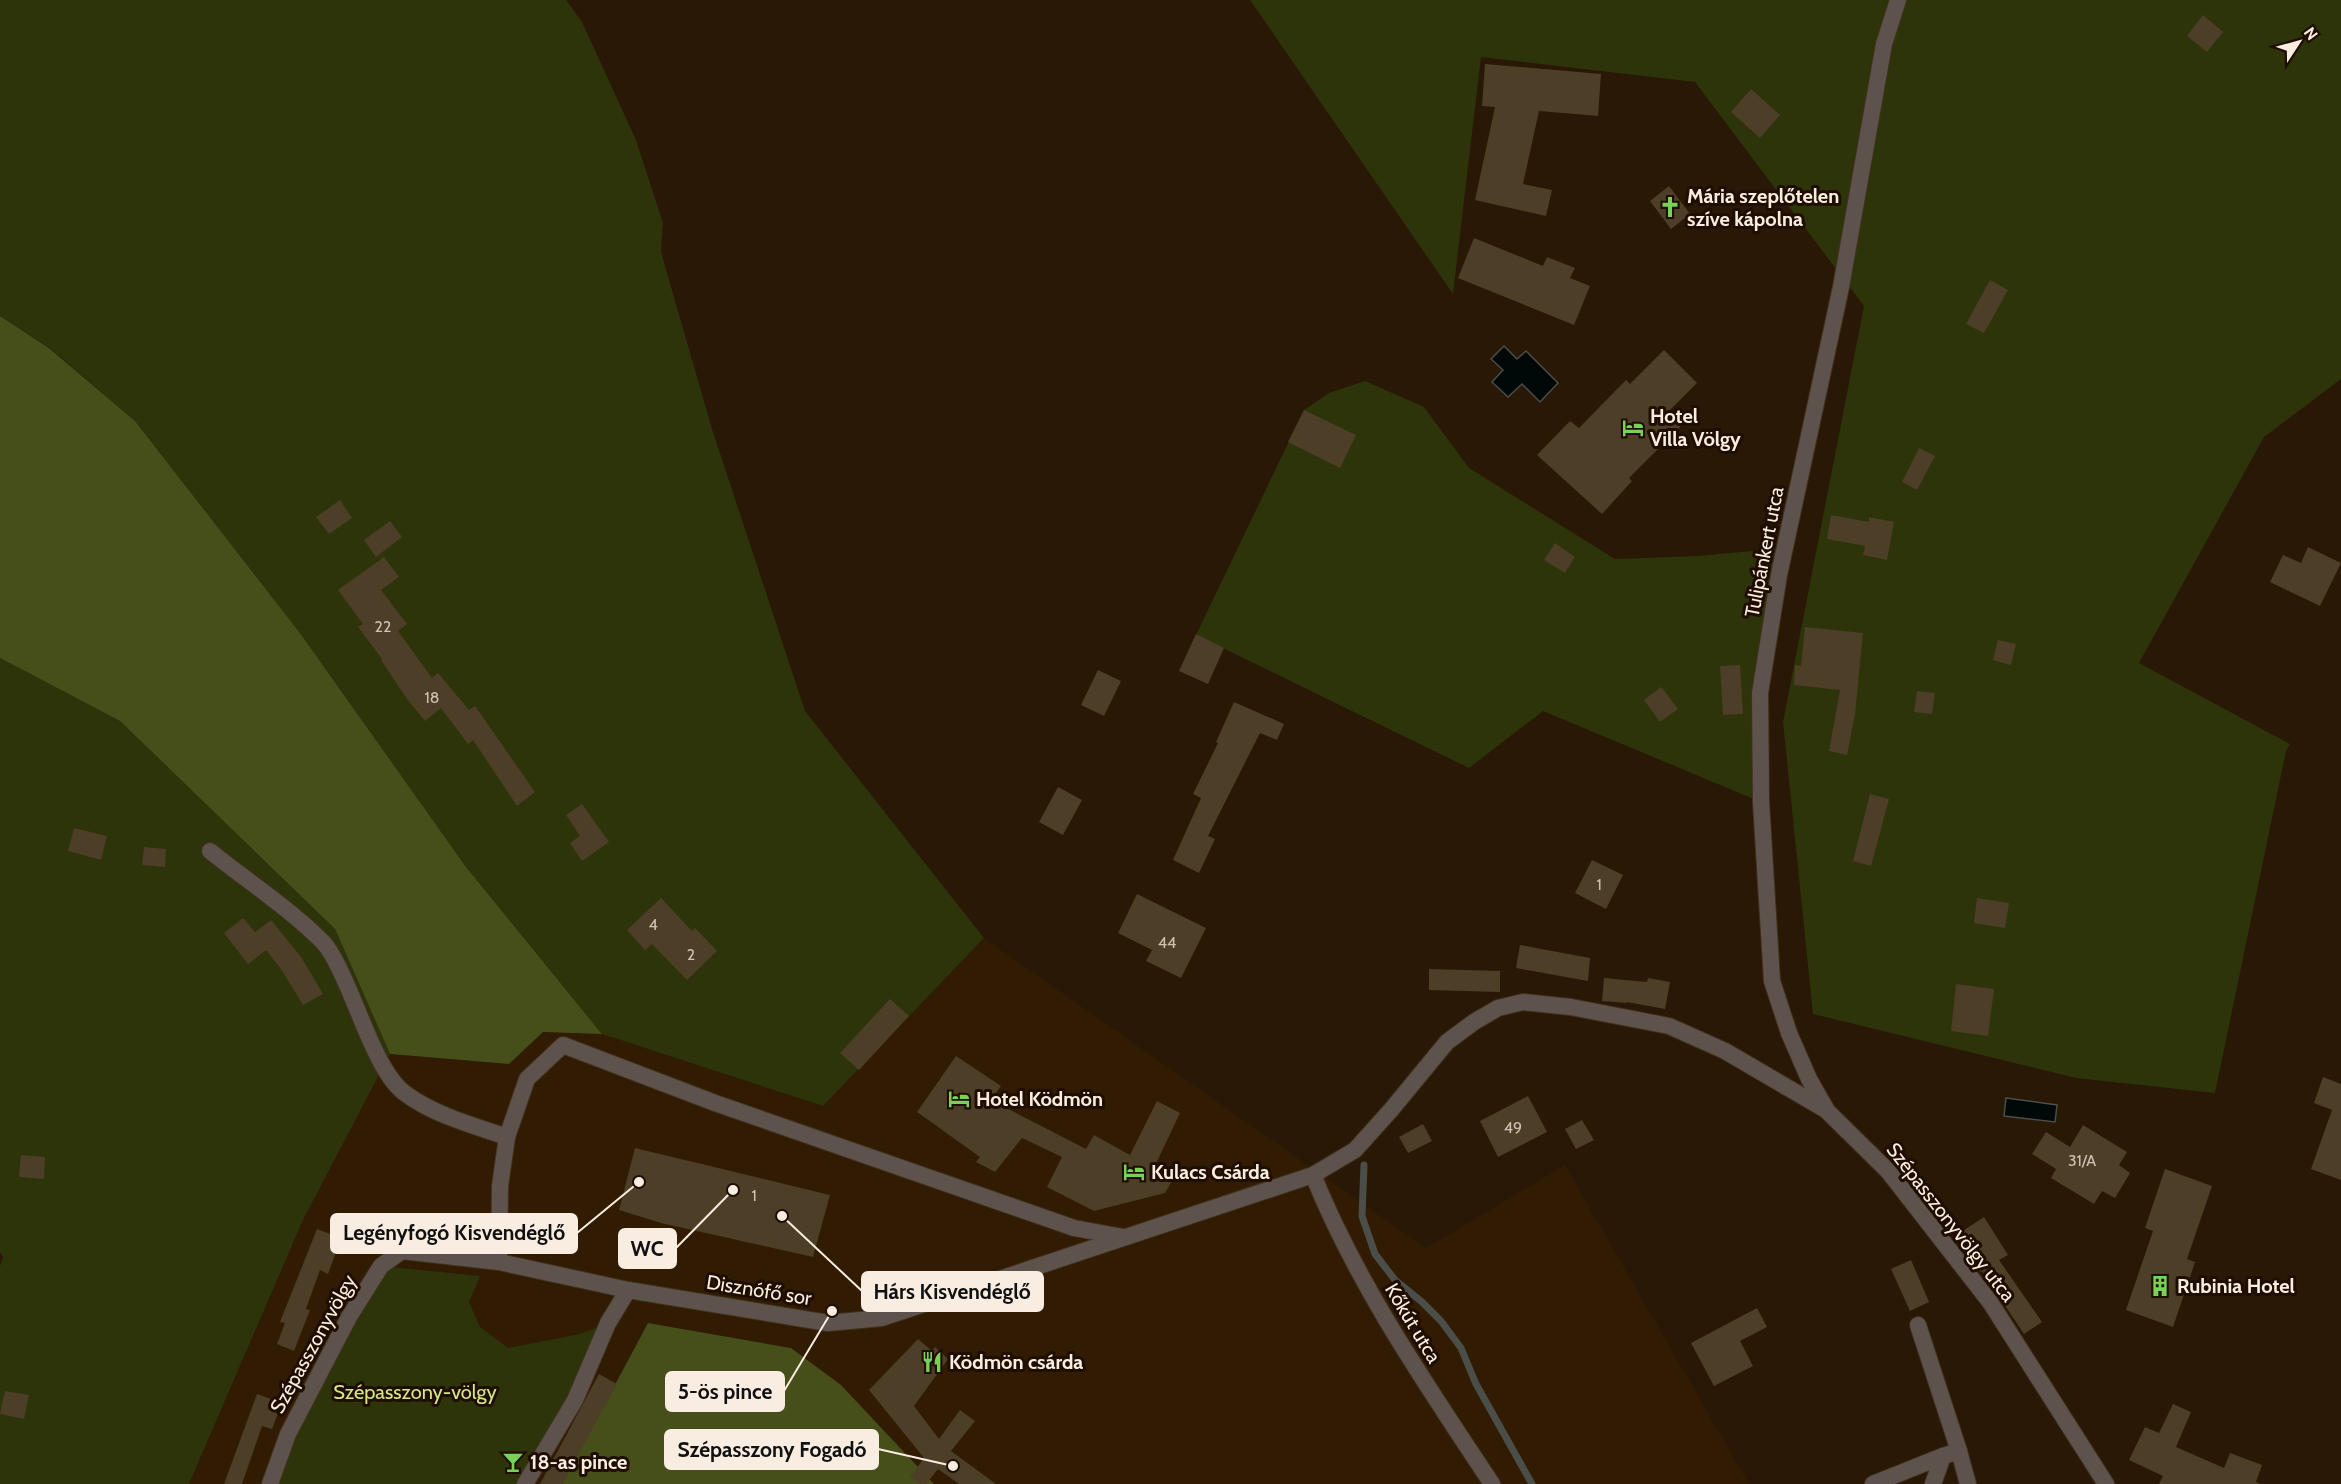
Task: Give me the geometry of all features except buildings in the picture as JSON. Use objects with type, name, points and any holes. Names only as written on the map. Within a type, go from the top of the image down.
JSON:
[{"type":"street","name":"Tulipánkert utca","points":[[1826,1110],[1809,1079],[1789,1033],[1772,981],[1761,802],[1760,693],[1779,575],[1841,287],[1884,44],[1898,0]]},
{"type":"street","points":[[210,851],[291,913],[329,948],[391,1080],[406,1094],[450,1117],[507,1137]]},
{"type":"street","name":"Szépasszonyvölgy utca","points":[[1312,1175],[1355,1150],[1447,1042],[1498,1008],[1523,1002],[1571,1007],[1669,1026],[1725,1051],[1826,1110],[1888,1171],[1990,1302],[2106,1484]]},
{"type":"street","points":[[499,1262],[500,1186],[507,1137],[527,1079],[563,1045],[715,1103],[1074,1228],[1123,1238],[1312,1175]]},
{"type":"street","name":"Kőkút utca","points":[[1312,1175],[1332,1223],[1358,1273],[1405,1352],[1492,1484]]},
{"type":"street","name":"Disznófő sor","points":[[628,1290],[828,1323],[882,1318],[1123,1238]]},
{"type":"street","name":"Szépasszonyvölgy","points":[[270,1484],[288,1434],[349,1317],[381,1266],[402,1251],[499,1262],[628,1290]]},
{"type":"street","points":[[525,1484],[575,1400],[608,1323],[628,1290]]},
{"type":"street","points":[[1918,1325],[1951,1454],[1968,1484]]},
{"type":"street","points":[[1873,1484],[1951,1454]]},
{"type":"street","points":[[1933,1484],[1951,1454]]},
{"type":"shaded area","points":[[1504,346],[1517,359],[1526,351],[1558,383],[1540,402],[1522,384],[1508,397],[1492,382],[1503,370],[1491,359]]},
{"type":"shaded area","points":[[984,938],[1426,1248],[1565,1165],[1749,1484],[934,1484],[841,1385],[791,1348],[649,1323],[562,1484],[189,1484],[303,1220],[390,1054],[509,1064],[543,1032],[602,1034],[822,1106]]},
{"type":"shaded area","points":[[2006,1098],[2057,1105],[2055,1122],[2004,1116]]},
{"type":"green space","points":[[0,0],[566,0],[582,22],[636,140],[663,223],[661,252],[712,429],[805,711],[984,938],[823,1106],[602,1034],[466,867],[300,633],[135,421],[50,348],[0,316]]},
{"type":"green space","points":[[1250,0],[2341,0],[2341,379],[2264,437],[2139,663],[2290,744],[2286,751],[2215,1093],[2076,1078],[1813,1014],[1783,722],[1864,306],[1695,82],[1481,57],[1453,294]]},
{"type":"green space","points":[[0,316],[49,348],[135,421],[300,633],[466,867],[602,1034],[543,1032],[509,1064],[390,1054],[335,929],[120,721],[0,658]]},
{"type":"green space","points":[[1365,381],[1424,407],[1469,468],[1615,559],[1697,556],[1785,548],[1760,693],[1761,802],[1543,711],[1469,768],[1196,635],[1304,410],[1329,393]]},
{"type":"green space","points":[[0,658],[120,721],[335,929],[390,1054],[303,1220],[189,1484],[0,1484],[0,1266],[3,1257],[0,1252]]},
{"type":"green space","name":"Szépasszony-völgy","points":[[381,1266],[480,1276],[469,1302],[480,1327],[508,1348],[580,1334],[608,1323],[525,1484],[276,1484],[324,1367]]},
{"type":"green space","points":[[648,1323],[791,1348],[841,1385],[934,1484],[562,1484]]},
{"type":"waterway","points":[[1364,1165],[1362,1216],[1375,1254],[1395,1280],[1441,1321],[1461,1348],[1476,1384],[1532,1484]]},
{"type":"place","name":"Mária szeplőtelen szíve kápolna","points":[[1670,207]]},
{"type":"place","name":"Hotel Villa Völgy","points":[[1633,428]]},
{"type":"place","name":"Hotel Ködmön","points":[[959,1099]]},
{"type":"place","name":"Kulacs Csárda","points":[[1134,1172]]},
{"type":"place","name":"Legényfogó Kisvendéglő","points":[[639,1182]]},
{"type":"place","name":"WC","points":[[733,1190]]},
{"type":"place","name":"Hárs Kisvendéglő","points":[[782,1216]]},
{"type":"place","name":"Rubinia Hotel","points":[[2160,1286]]},
{"type":"place","name":"5-ös pince","points":[[832,1311]]},
{"type":"place","name":"Ködmön csárda","points":[[932,1362]]},
{"type":"place","name":"18-as pince","points":[[513,1462]]},
{"type":"place","name":"Szépasszony Fogadó","points":[[953,1466]]}]
